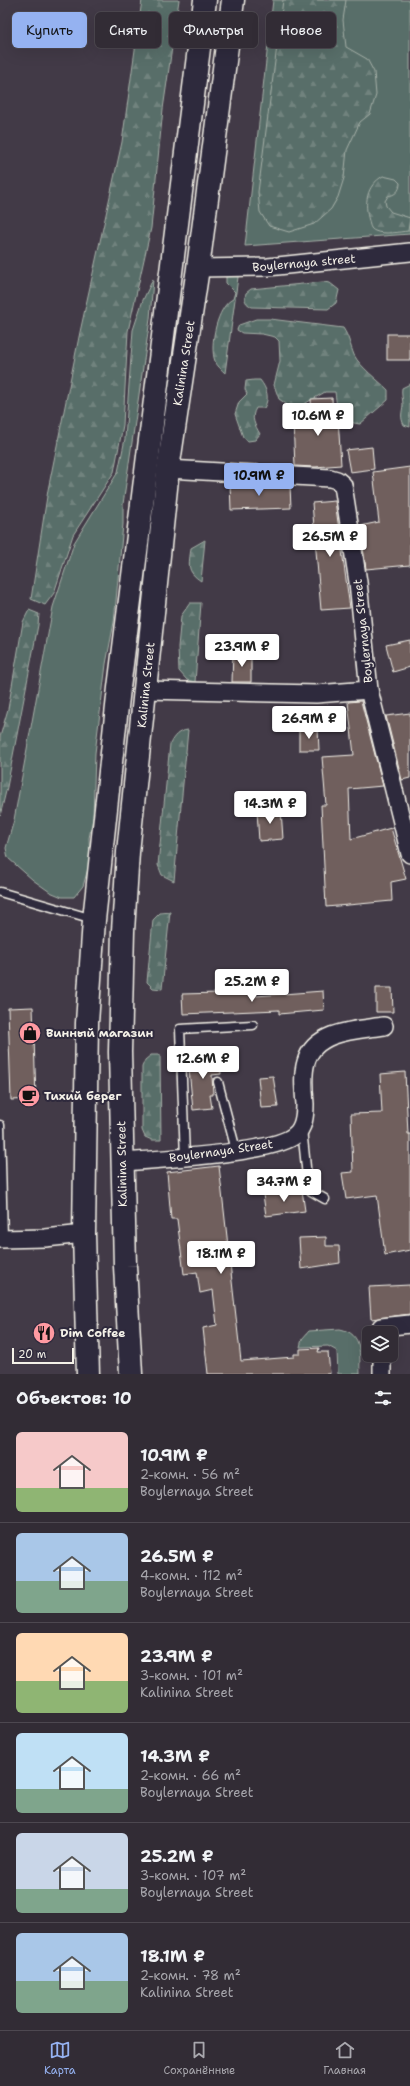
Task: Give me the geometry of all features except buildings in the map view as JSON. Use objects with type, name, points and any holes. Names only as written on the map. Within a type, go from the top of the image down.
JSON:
[{"type":"highway","name":"Kalinina Street","points":[[88,1374],[84,1234],[87,1023],[94,920],[119,688],[205,0]]},
{"type":"highway","name":"Kalinina Street","points":[[131,1374],[122,1162],[120,1052],[123,931],[128,852],[168,469],[198,268],[233,0]]},
{"type":"highway","points":[[86,1108],[93,1098],[101,1095],[108,1096],[114,1102],[121,1116]]},
{"type":"street","name":"Boylernaya street","points":[[198,268],[268,267],[410,252]]},
{"type":"street","name":"Boylernaya Street","points":[[168,469],[330,478],[337,480],[343,485],[358,582],[369,690],[410,854]]},
{"type":"street","points":[[146,690],[316,694],[369,690]]},
{"type":"street","points":[[302,1126],[305,1110],[304,1074],[310,1053],[324,1040],[336,1034],[384,1026]]},
{"type":"street","name":"Boylernaya Street","points":[[122,1162],[185,1157],[265,1146],[290,1140],[302,1126]]},
{"type":"street","points":[[2,1238],[45,1238],[84,1234]]},
{"type":"street","points":[[391,1326],[410,1324]]},
{"type":"street","points":[[382,1362],[382,1374]]},
{"type":"lane","points":[[0,892],[94,920]]},
{"type":"lane","points":[[185,1157],[180,1029],[253,1025]]},
{"type":"lane","points":[[218,1082],[236,1150]]},
{"type":"lane","points":[[0,1125],[2,1238]]},
{"type":"lane","points":[[302,1126],[308,1186],[312,1191],[325,1199]]},
{"type":"green space","points":[[142,0],[179,0],[177,12],[169,12],[169,48],[172,48],[163,109],[151,228],[128,331],[123,425],[114,472],[73,535],[54,593],[45,605],[31,599],[48,490],[80,332],[122,142],[135,48],[161,48],[161,12],[140,12]]},
{"type":"green space","points":[[273,0],[410,0],[410,234],[245,246],[268,48],[336,48],[336,12],[272,12]]},
{"type":"green space","points":[[283,0],[346,0],[343,20],[346,47],[367,59],[374,72],[376,95],[370,114],[360,122],[347,150],[344,178],[338,197],[331,209],[314,224],[289,232],[269,226],[260,212],[258,192],[277,48],[336,48],[336,12],[281,12]]},
{"type":"green space","points":[[383,176],[396,179],[400,183],[397,192],[388,196],[385,201],[386,206],[391,212],[410,218],[408,231],[383,233],[375,231],[370,227],[367,214],[368,196],[373,185]]},
{"type":"green space","points":[[239,270],[225,373],[215,361],[213,354],[214,337],[219,318],[227,303],[233,299],[235,292],[226,283],[226,272]]},
{"type":"green space","points":[[153,279],[150,319],[123,504],[123,524],[114,622],[106,664],[95,753],[93,818],[89,838],[90,862],[83,886],[74,897],[62,897],[50,892],[33,880],[8,858],[6,848],[14,820],[53,607],[74,543],[118,472],[125,439],[133,330],[143,300]]},
{"type":"green space","points":[[323,282],[330,283],[339,290],[336,303],[328,309],[252,307],[246,303],[245,300],[246,293],[251,289]]},
{"type":"green space","points":[[256,319],[270,319],[343,328],[357,360],[388,390],[388,400],[360,424],[346,421],[342,418],[338,411],[335,392],[325,392],[299,407],[289,406],[279,399],[274,385],[280,361],[279,341],[275,337],[262,334],[242,333],[237,330],[239,325]]},
{"type":"green space","points":[[260,380],[262,383],[266,390],[267,401],[264,408],[256,408],[253,415],[256,428],[260,434],[255,440],[248,441],[243,437],[235,414],[239,402],[247,394],[245,389],[246,381]]},
{"type":"green space","points":[[410,384],[410,427],[404,425],[402,420],[402,388]]},
{"type":"green space","points":[[205,540],[201,581],[191,571],[191,548]]},
{"type":"green space","points":[[190,603],[201,603],[195,682],[187,680],[179,671],[178,647],[181,616]]},
{"type":"green space","points":[[29,610],[39,614],[38,625],[7,787],[0,816],[0,737],[8,709],[23,622]]},
{"type":"green space","points":[[188,730],[174,881],[162,875],[158,865],[170,744],[177,734]]},
{"type":"green space","points":[[170,912],[162,989],[153,988],[147,982],[153,920],[160,913]]},
{"type":"green space","points":[[151,1055],[160,1055],[161,1140],[152,1140],[145,1137],[142,1130],[142,1067],[145,1060]]},
{"type":"green space","points":[[340,1329],[353,1335],[357,1340],[360,1352],[360,1374],[338,1374],[337,1351],[328,1346],[300,1347],[302,1339],[309,1331]]},
{"type":"place","name":"Винный магазин","points":[[30,1033]]},
{"type":"place","name":"Тихий берег","points":[[29,1096]]},
{"type":"place","name":"Dim Coffee","points":[[44,1333]]}]
